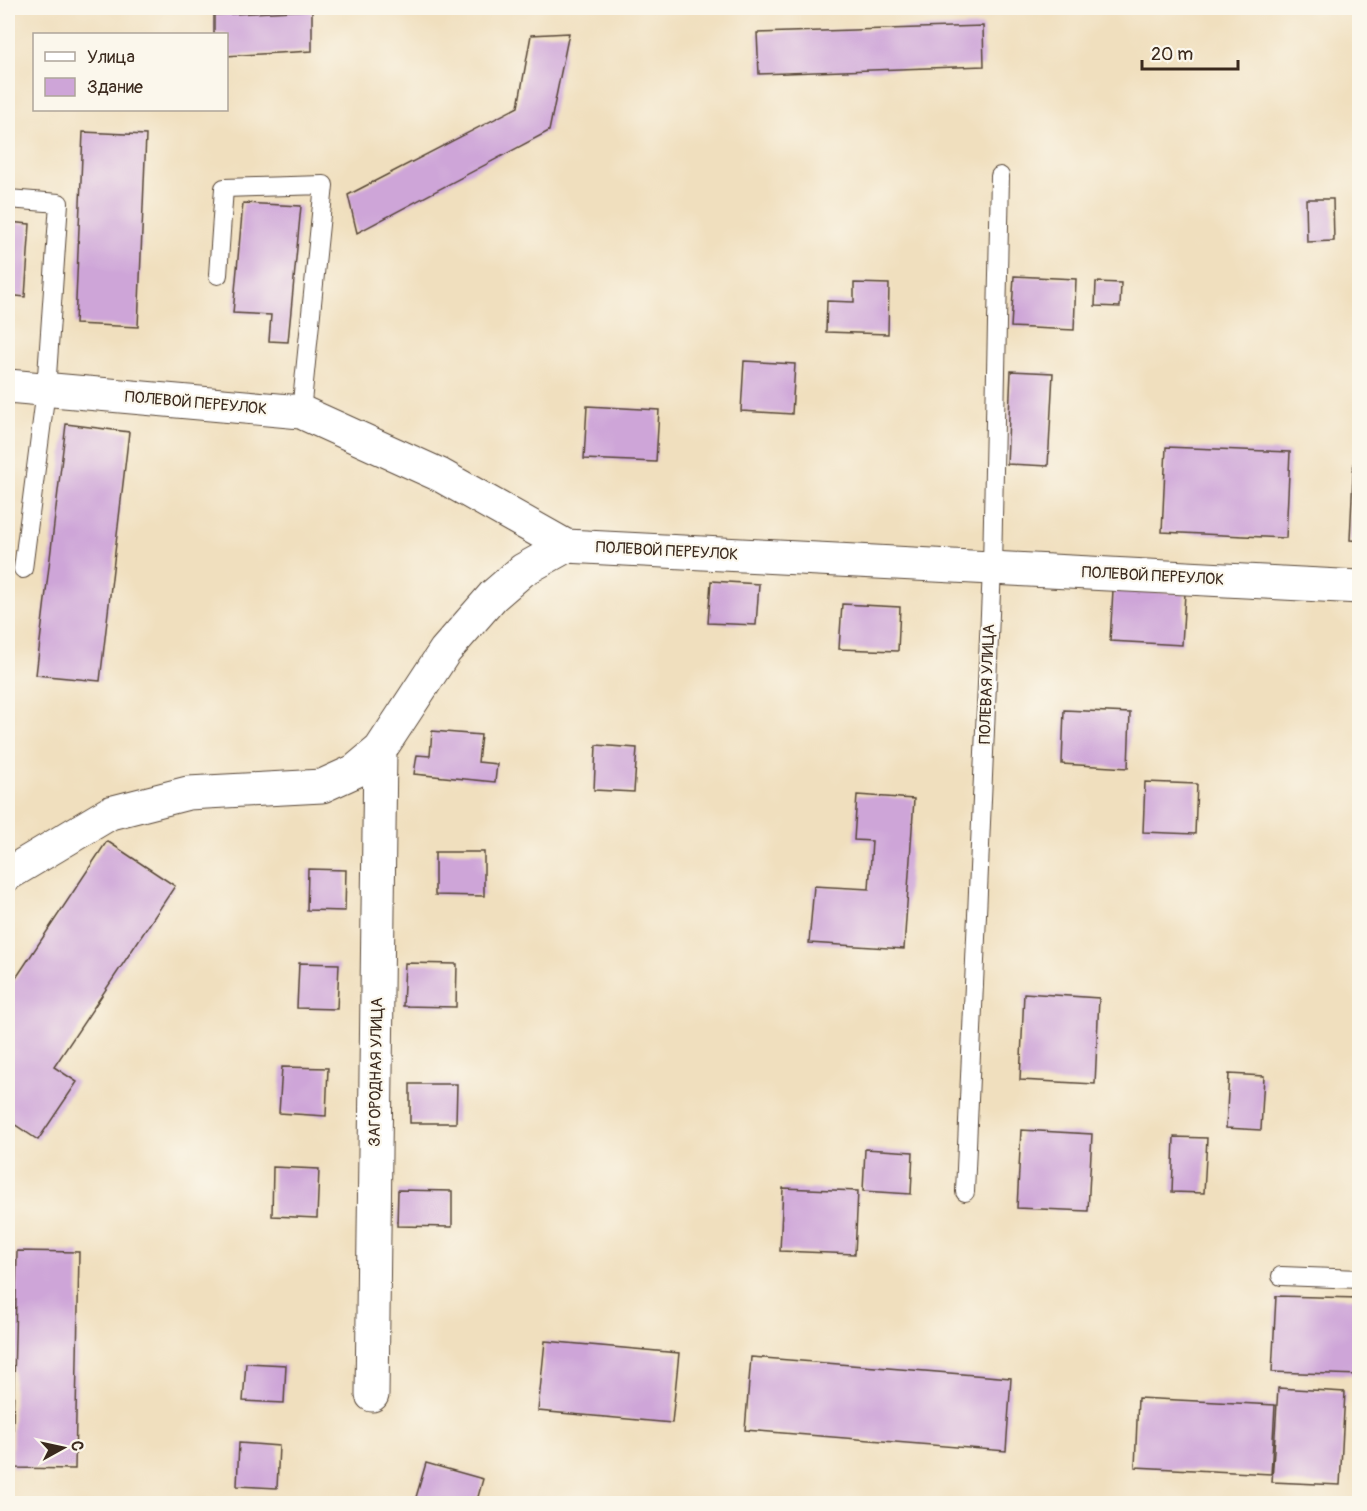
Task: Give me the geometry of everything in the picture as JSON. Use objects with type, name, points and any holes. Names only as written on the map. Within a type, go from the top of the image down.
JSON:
[{"type":"street","name":"ПОЛЕВОЙ ПЕРЕУЛОК","points":[[8,386],[301,412],[440,475],[566,546],[1359,587]]},
{"type":"street","points":[[8,874],[110,813],[188,793],[322,786],[355,771],[380,750],[445,651],[493,596],[523,570],[566,546]]},
{"type":"street","name":"ЗАГОРОДНАЯ УЛИЦА","points":[[372,1395],[380,750]]},
{"type":"lane","name":"ПОЛЕВАЯ УЛИЦА","points":[[965,1192],[992,568],[1000,176]]},
{"type":"lane","points":[[218,275],[225,188],[324,186],[301,412]]},
{"type":"lane","points":[[8,200],[59,204],[46,390],[23,569]]},
{"type":"lane","points":[[1281,1276],[1359,1279]]},
{"type":"building","points":[[312,10],[312,51],[228,56],[228,33],[214,33],[214,15]]},
{"type":"building","points":[[983,26],[984,66],[759,74],[757,33]]},
{"type":"building","points":[[569,33],[549,131],[357,233],[348,195],[518,107],[531,35]]},
{"type":"building","points":[[83,132],[146,135],[138,327],[75,324]]},
{"type":"building","points":[[1306,199],[1333,199],[1334,241],[1307,242]]},
{"type":"building","points":[[243,203],[301,206],[288,342],[269,341],[271,315],[233,313]]},
{"type":"building","points":[[8,222],[30,224],[25,297],[8,295]]},
{"type":"building","points":[[1014,276],[1076,279],[1074,330],[1011,327]]},
{"type":"building","points":[[1096,282],[1121,283],[1120,307],[1095,306]]},
{"type":"building","points":[[854,283],[889,284],[888,334],[826,332],[827,301],[854,302]]},
{"type":"building","points":[[744,361],[795,364],[792,414],[741,411]]},
{"type":"building","points":[[1011,371],[1053,373],[1048,466],[1007,464]]},
{"type":"building","points":[[587,406],[659,410],[656,462],[584,459]]},
{"type":"building","points":[[66,424],[129,432],[100,681],[36,675]]},
{"type":"building","points":[[1166,447],[1290,452],[1286,538],[1162,532]]},
{"type":"building","points":[[1354,455],[1360,455],[1360,541],[1350,540]]},
{"type":"building","points":[[711,581],[759,584],[756,625],[708,623]]},
{"type":"building","points":[[1113,590],[1185,593],[1182,645],[1110,641]]},
{"type":"building","points":[[842,604],[900,607],[898,651],[839,649]]},
{"type":"building","points":[[1064,710],[1130,713],[1128,768],[1062,764]]},
{"type":"building","points":[[432,731],[481,735],[478,762],[497,764],[495,782],[414,774],[417,755],[430,756]]},
{"type":"building","points":[[596,745],[637,748],[634,792],[594,790]]},
{"type":"building","points":[[1145,782],[1197,784],[1195,834],[1143,832]]},
{"type":"building","points":[[857,795],[914,799],[904,949],[809,943],[814,886],[869,889],[872,841],[854,840]]},
{"type":"building","points":[[107,841],[175,886],[54,1067],[77,1082],[38,1140],[8,1120],[8,990]]},
{"type":"building","points":[[435,852],[484,852],[484,896],[435,895]]},
{"type":"building","points":[[308,869],[346,870],[345,911],[307,910]]},
{"type":"building","points":[[299,963],[339,964],[337,1009],[297,1008]]},
{"type":"building","points":[[405,963],[457,964],[456,1007],[403,1006]]},
{"type":"building","points":[[1024,993],[1099,998],[1095,1084],[1020,1080]]},
{"type":"building","points":[[282,1067],[328,1068],[326,1116],[279,1113]]},
{"type":"building","points":[[1229,1074],[1264,1076],[1261,1130],[1226,1128]]},
{"type":"building","points":[[410,1084],[457,1084],[456,1123],[410,1123]]},
{"type":"building","points":[[1021,1130],[1092,1134],[1088,1211],[1017,1208]]},
{"type":"building","points":[[1174,1137],[1207,1138],[1204,1193],[1172,1192]]},
{"type":"building","points":[[865,1149],[913,1152],[911,1194],[863,1191]]},
{"type":"building","points":[[273,1167],[319,1169],[317,1218],[272,1216]]},
{"type":"building","points":[[783,1188],[858,1191],[855,1254],[780,1251]]},
{"type":"building","points":[[398,1190],[452,1191],[452,1227],[397,1226]]},
{"type":"building","points":[[17,1251],[79,1252],[75,1469],[12,1468]]},
{"type":"building","points":[[1276,1296],[1360,1298],[1360,1375],[1272,1372]]},
{"type":"building","points":[[545,1341],[679,1353],[672,1423],[538,1411]]},
{"type":"building","points":[[751,1357],[1011,1378],[1006,1451],[745,1430]]},
{"type":"building","points":[[246,1363],[286,1365],[284,1403],[243,1401]]},
{"type":"building","points":[[1278,1388],[1345,1392],[1340,1485],[1272,1482]]},
{"type":"building","points":[[1138,1398],[1275,1405],[1271,1474],[1135,1467]]},
{"type":"building","points":[[239,1443],[279,1446],[277,1488],[237,1486]]},
{"type":"building","points":[[426,1463],[483,1479],[476,1504],[414,1504]]}]
